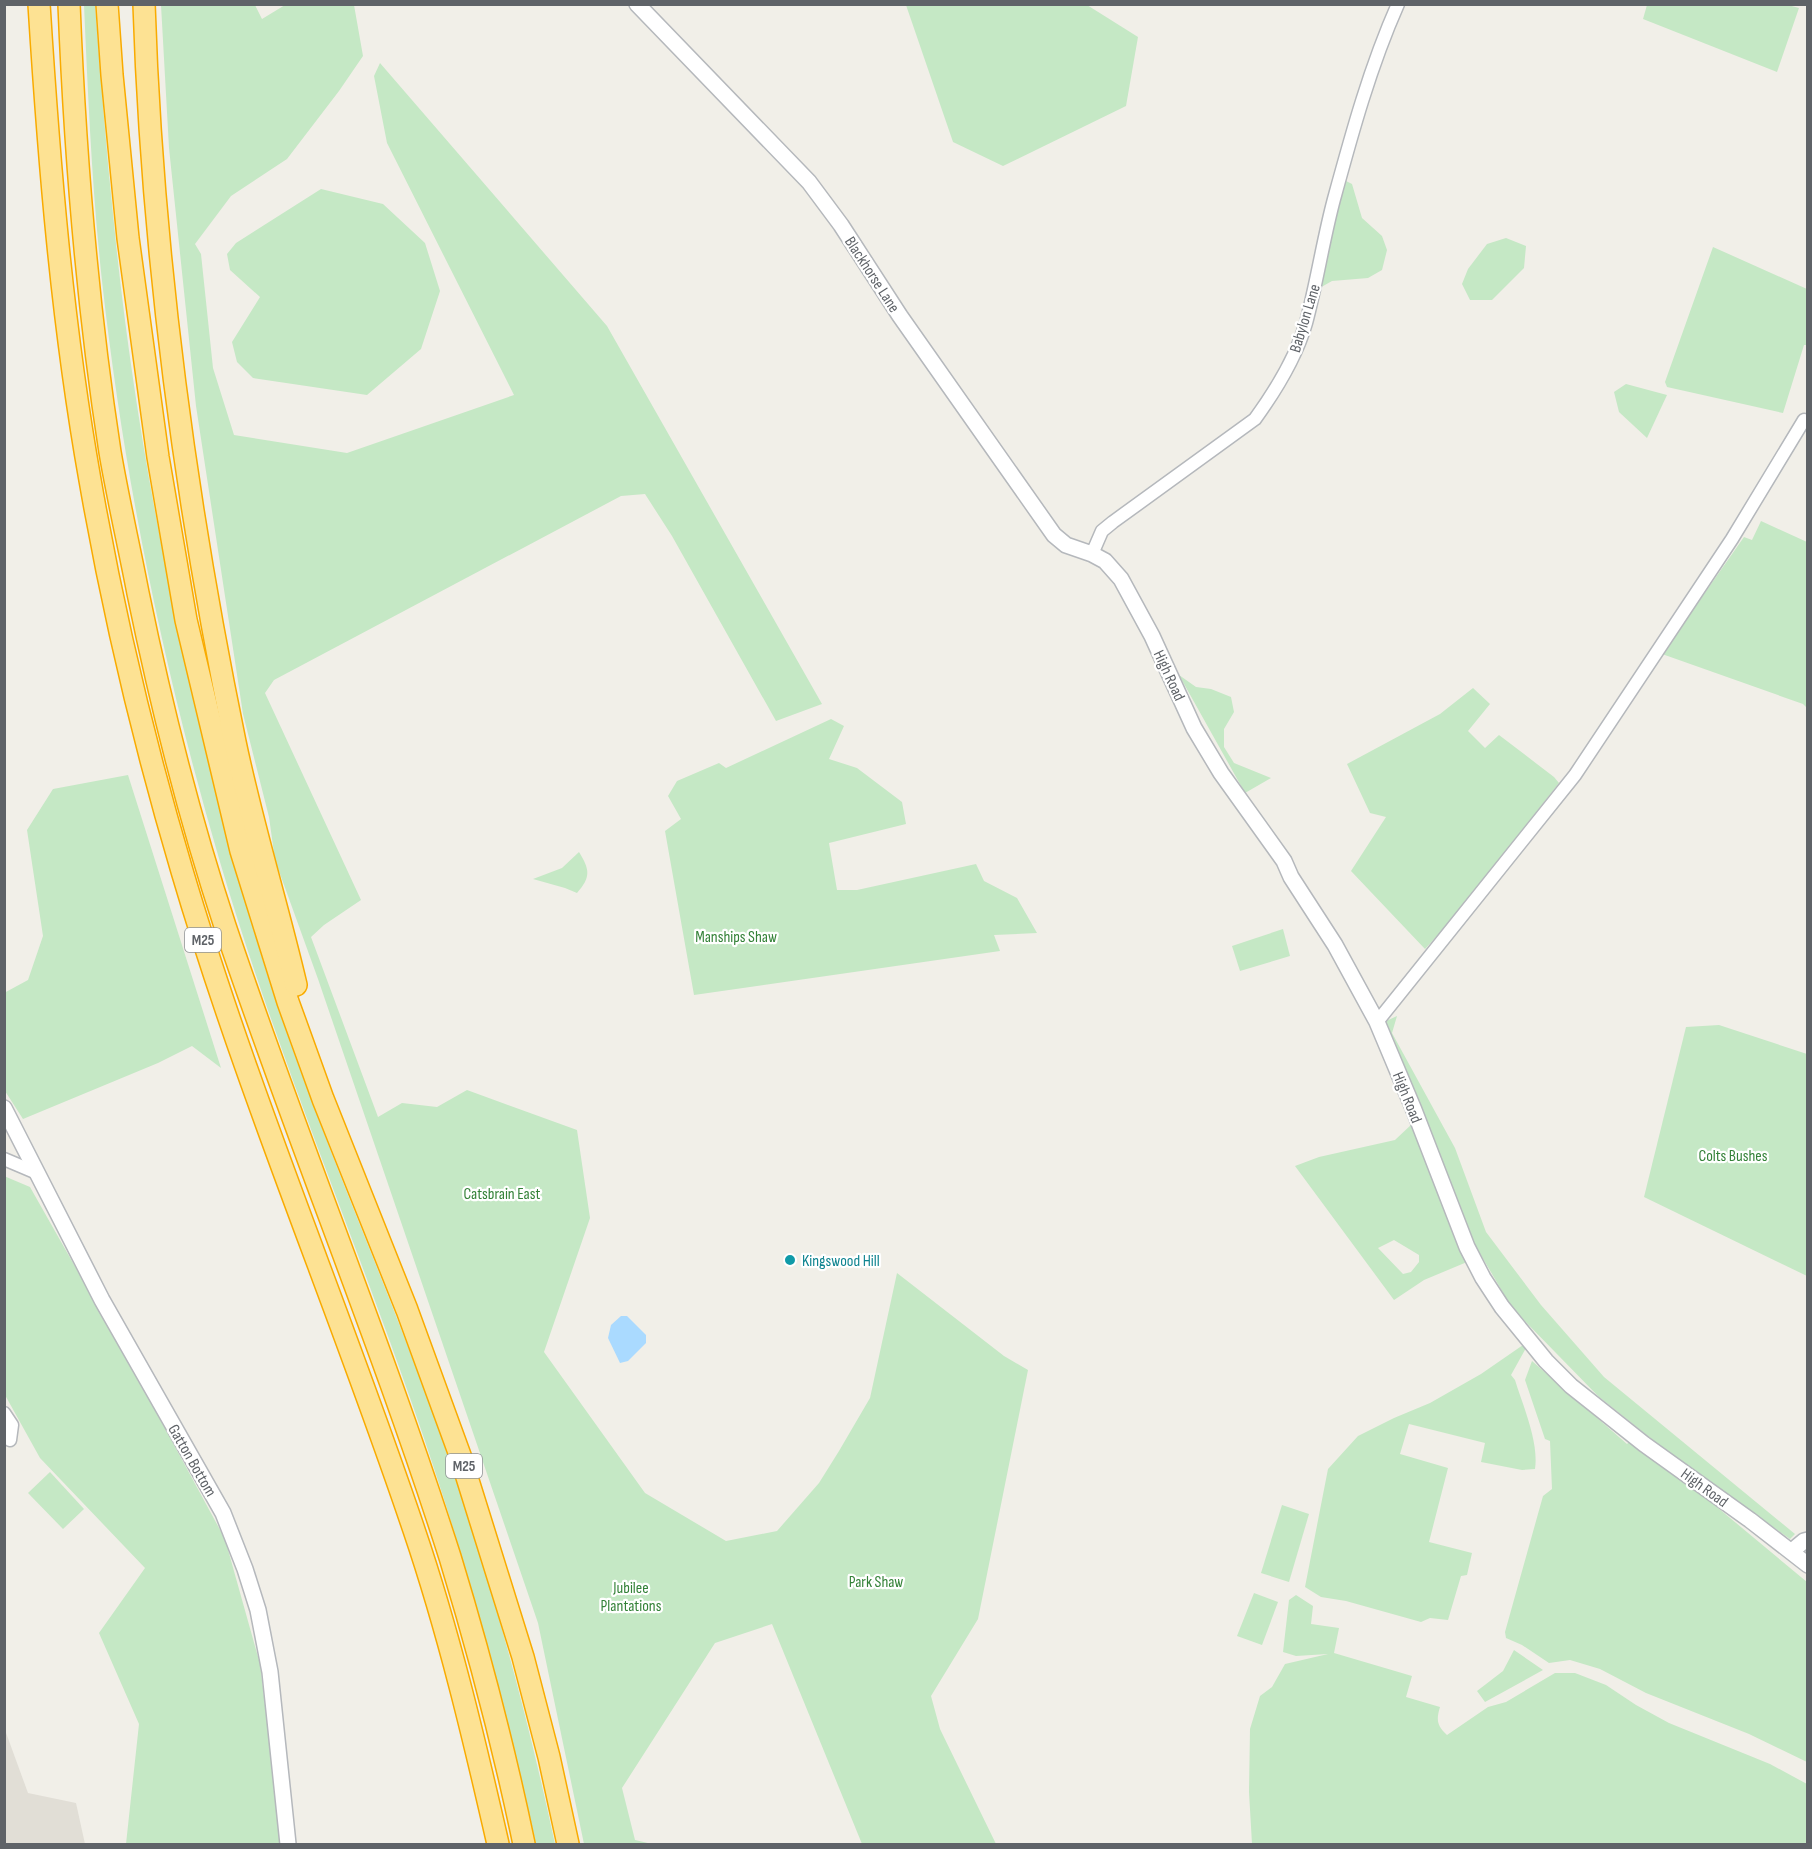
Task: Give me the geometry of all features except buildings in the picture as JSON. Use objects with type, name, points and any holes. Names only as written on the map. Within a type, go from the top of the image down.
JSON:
[{"type":"highway","name":"M25","points":[[39,4],[58,245],[74,374],[89,477],[124,658],[159,791],[218,986],[415,1533],[459,1682],[498,1845]]},
{"type":"highway","name":"M25","points":[[69,4],[72,80],[85,256],[110,454],[163,709],[224,924],[400,1412],[450,1560],[493,1710],[524,1845]]},
{"type":"highway","name":"M25","points":[[107,4],[128,237],[158,457],[186,620],[241,851],[288,1002],[323,1099],[407,1310],[467,1478],[523,1657],[549,1757],[568,1845]]},
{"type":"highway","name":"M25","points":[[144,4],[160,261],[174,385],[208,603],[236,744],[323,1099]]},
{"type":"street","name":"Blackhorse Lane","points":[[637,4],[809,182],[841,225],[900,316],[1042,520],[1066,545],[1092,554]]},
{"type":"street","name":"Babylon Lane","points":[[1092,554],[1102,531],[1107,526],[1255,419],[1284,374],[1305,324],[1334,200],[1371,71],[1398,4]]},
{"type":"street","points":[[1377,1022],[1575,775],[1732,539],[1803,419]]},
{"type":"street","name":"High Road","points":[[1092,554],[1105,561],[1121,579],[1152,636],[1194,728],[1221,773],[1284,861],[1291,877],[1335,945],[1377,1022],[1467,1247],[1502,1307],[1546,1361],[1571,1386],[1644,1444],[1808,1565]]},
{"type":"street","name":"Gatton Bottom","points":[[4,1108],[102,1300],[223,1513],[245,1569],[258,1611],[270,1672],[288,1845]]},
{"type":"street","points":[[4,1159],[37,1173]]},
{"type":"street","points":[[4,1413],[12,1425],[10,1440]]},
{"type":"street","points":[[1792,1551],[1808,1540]]},
{"type":"shaded area","points":[[5,1730],[28,1793],[76,1803],[85,1844],[5,1844]]},
{"type":"green space","points":[[84,5],[95,5],[121,288],[149,480],[187,670],[230,849],[262,960],[285,1028],[411,1356],[467,1512],[515,1677],[555,1844],[536,1844],[497,1680],[450,1518],[391,1343],[265,1001],[220,862],[181,719],[148,574],[111,355],[96,212]]},
{"type":"green space","points":[[161,5],[255,5],[262,19],[285,5],[354,5],[363,56],[287,159],[231,196],[195,244],[201,254],[213,368],[234,435],[347,453],[514,395],[387,143],[374,76],[380,63],[607,326],[822,704],[776,721],[672,536],[645,494],[621,496],[274,680],[265,693],[361,900],[324,925],[311,937],[378,1117],[402,1103],[437,1107],[467,1090],[577,1130],[590,1218],[544,1352],[645,1493],[726,1541],[777,1531],[819,1483],[870,1398],[897,1273],[1004,1356],[1028,1370],[978,1619],[931,1696],[940,1729],[996,1844],[862,1844],[772,1624],[715,1643],[622,1788],[635,1840],[652,1844],[584,1844],[538,1623],[318,979],[275,860],[269,817],[243,714],[196,406],[169,148]]},
{"type":"green space","points":[[906,5],[1087,5],[1138,37],[1126,106],[1003,166],[953,142]]},
{"type":"green space","points":[[1647,5],[1788,5],[1799,8],[1777,72],[1643,19]]},
{"type":"green space","points":[[1344,180],[1352,184],[1362,218],[1382,236],[1387,250],[1382,270],[1368,278],[1332,281],[1316,290]]},
{"type":"green space","points":[[321,189],[383,204],[425,243],[440,291],[421,349],[367,395],[253,378],[237,362],[232,342],[260,297],[230,270],[227,254],[236,243]]},
{"type":"green space","points":[[1506,238],[1526,246],[1524,268],[1492,300],[1470,300],[1462,284],[1468,269],[1487,244]]},
{"type":"green space","points":[[1713,247],[1807,289],[1807,345],[1804,345],[1783,413],[1667,387],[1665,382]]},
{"type":"green space","points":[[1626,384],[1667,395],[1647,438],[1619,412],[1614,392]]},
{"type":"green space","points":[[1761,521],[1807,542],[1807,708],[1803,704],[1662,654],[1744,537],[1752,540]]},
{"type":"green space","points":[[1179,675],[1196,687],[1211,689],[1231,697],[1234,712],[1224,729],[1224,747],[1234,763],[1271,778],[1245,793]]},
{"type":"green space","points":[[1473,688],[1490,704],[1468,731],[1485,748],[1499,735],[1559,783],[1456,915],[1425,949],[1351,871],[1386,817],[1370,813],[1347,764],[1440,714]]},
{"type":"green space","name":"Manships Shaw","points":[[831,719],[844,726],[829,759],[857,768],[902,802],[906,824],[829,843],[837,890],[857,890],[976,864],[984,881],[1017,898],[1037,933],[994,935],[1000,951],[694,995],[665,831],[681,819],[668,796],[677,781],[719,763],[726,768]]},
{"type":"green space","points":[[128,775],[221,1068],[192,1046],[158,1063],[23,1119],[5,1091],[4,993],[28,980],[43,936],[27,830],[53,789]]},
{"type":"green space","points":[[579,852],[587,869],[587,878],[577,893],[533,879],[562,868]]},
{"type":"green space","points":[[1283,929],[1290,956],[1240,971],[1232,946]]},
{"type":"green space","points":[[1397,1016],[1392,1033],[1455,1148],[1486,1232],[1541,1305],[1604,1377],[1795,1534],[1790,1539],[1684,1465],[1598,1396],[1512,1308],[1475,1245],[1425,1116],[1384,1022]]},
{"type":"green space","name":"Colts Bushes","points":[[1719,1025],[1807,1054],[1807,1276],[1644,1197],[1686,1027]]},
{"type":"green space","points":[[1412,1124],[1467,1262],[1424,1280],[1394,1300],[1295,1166],[1319,1157],[1395,1140]],"holes":[[[1394,1240],[1419,1255],[1419,1262],[1411,1272],[1403,1274],[1378,1248]]]},
{"type":"green space","points":[[4,1176],[30,1187],[128,1360],[225,1539],[260,1664],[282,1844],[126,1844],[139,1724],[99,1633],[145,1568],[40,1458],[5,1395]]},
{"type":"green space","points":[[1523,1345],[1526,1348],[1511,1375],[1515,1380],[1533,1436],[1535,1469],[1522,1470],[1481,1462],[1485,1443],[1409,1424],[1400,1454],[1448,1468],[1429,1542],[1472,1553],[1467,1575],[1461,1576],[1448,1620],[1430,1618],[1421,1622],[1346,1601],[1321,1597],[1305,1587],[1328,1469],[1358,1436],[1430,1403],[1481,1374]]},
{"type":"green space","points":[[1532,1361],[1627,1444],[1629,1442],[1694,1488],[1807,1582],[1807,1762],[1749,1734],[1646,1693],[1600,1669],[1570,1660],[1549,1663],[1522,1645],[1506,1638],[1505,1632],[1543,1496],[1552,1489],[1550,1441],[1545,1439],[1525,1380]]},
{"type":"green space","points":[[50,1472],[84,1509],[63,1529],[28,1493]]},
{"type":"green space","points":[[1282,1505],[1309,1514],[1289,1582],[1261,1573]]},
{"type":"green space","points":[[1254,1593],[1278,1602],[1262,1645],[1237,1636]]},
{"type":"green space","points":[[1296,1595],[1313,1606],[1311,1624],[1339,1628],[1334,1653],[1412,1676],[1406,1697],[1440,1707],[1438,1722],[1447,1735],[1488,1707],[1506,1702],[1555,1673],[1575,1673],[1606,1685],[1669,1723],[1770,1764],[1807,1784],[1807,1844],[1252,1844],[1249,1792],[1250,1729],[1260,1696],[1272,1687],[1285,1664],[1328,1654],[1296,1656],[1283,1652],[1289,1600]]},
{"type":"green space","points":[[1514,1650],[1543,1670],[1485,1702],[1477,1691],[1503,1671]]},
{"type":"water","points":[[621,1316],[627,1316],[646,1335],[646,1343],[628,1361],[620,1363],[608,1338],[611,1325]]},
{"type":"place","name":"Kingswood Hill","points":[[790,1260]]},
{"type":"park label","name":"Catsbrain East","points":[[502,1193]]},
{"type":"park label","name":"Park Shaw","points":[[876,1581]]},
{"type":"park label","name":"Jubilee Plantations","points":[[631,1596]]}]
